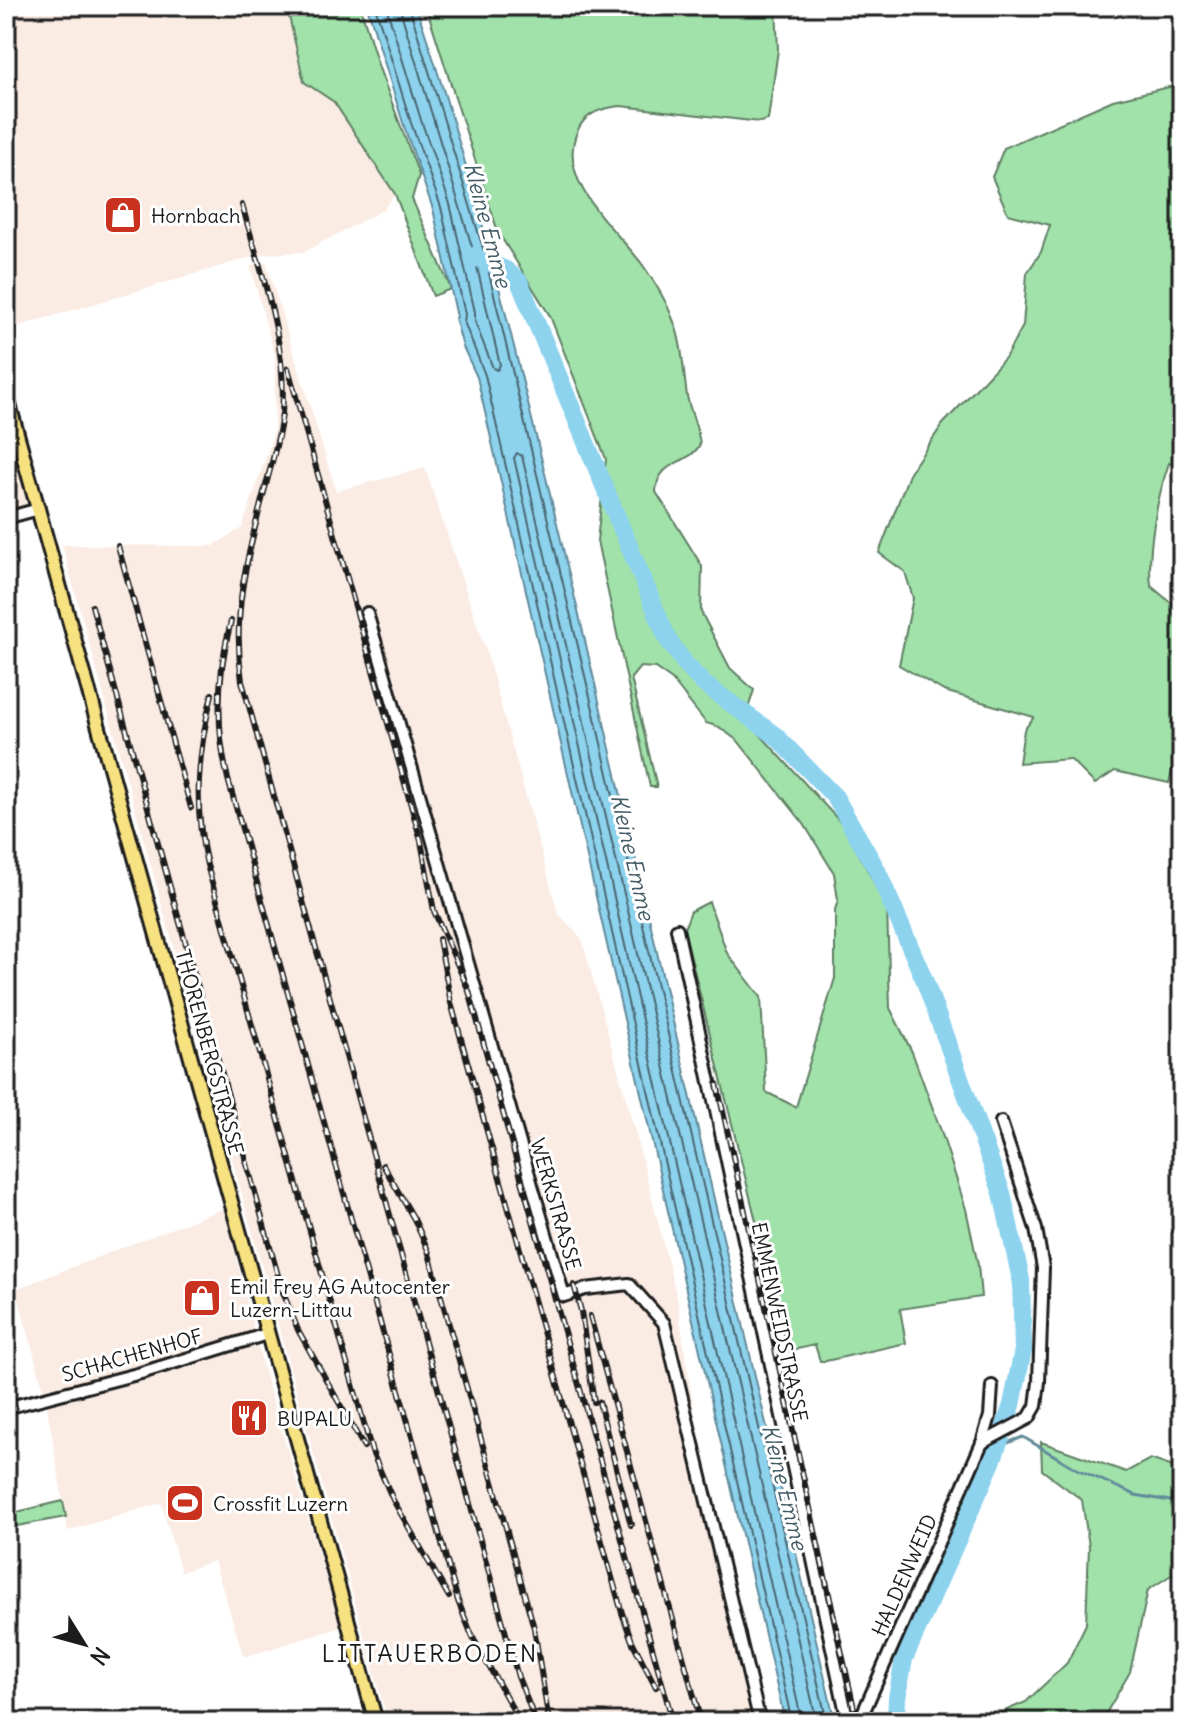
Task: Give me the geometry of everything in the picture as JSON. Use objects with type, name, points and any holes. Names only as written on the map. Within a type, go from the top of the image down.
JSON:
[{"type":"main road","name":"THORENBERGSTRASSE","points":[[6,394],[376,1722]]},
{"type":"street","points":[[6,518],[39,509]]},
{"type":"street","name":"WERKSTRASSE","points":[[367,613],[564,1296],[585,1289],[629,1284],[664,1323],[760,1722]]},
{"type":"street","name":"EMMENWEIDSTRASSE","points":[[677,929],[848,1722]]},
{"type":"street","points":[[986,1440],[1029,1418],[1036,1406],[1043,1268],[1036,1229],[1001,1122]]},
{"type":"street","name":"SCHACHENHOF","points":[[6,1408],[141,1373],[267,1334]]},
{"type":"street","name":"HALDENWEID","points":[[859,1722],[986,1440],[992,1386]]},
{"type":"shaded area","points":[[6,6],[328,6],[313,11],[288,12],[304,82],[334,102],[395,194],[383,210],[304,252],[262,254],[6,330]]},
{"type":"shaded area","points":[[266,262],[336,491],[425,468],[486,651],[558,913],[582,939],[636,1135],[677,1298],[696,1426],[766,1722],[388,1722],[62,545],[213,546],[242,528],[274,432],[275,356],[250,266]]},
{"type":"shaded area","points":[[6,394],[39,509],[6,518]]},
{"type":"shaded area","points":[[224,1208],[266,1379],[341,1627],[244,1657],[214,1561],[181,1572],[161,1503],[68,1531],[45,1395],[16,1289]]},
{"type":"green space","points":[[328,6],[360,6],[379,68],[419,175],[412,199],[451,289],[433,296],[395,194],[334,102],[304,82],[288,12],[313,11]]},
{"type":"green space","points":[[426,6],[776,6],[778,50],[768,120],[760,122],[621,106],[601,110],[584,120],[577,132],[573,151],[574,169],[581,186],[604,220],[651,277],[676,327],[687,396],[700,444],[689,456],[662,474],[656,492],[702,566],[701,612],[730,668],[754,690],[745,718],[843,825],[887,906],[890,1008],[912,1052],[966,1209],[978,1265],[981,1297],[900,1309],[906,1343],[826,1361],[820,1361],[815,1345],[788,1351],[684,929],[691,911],[709,902],[727,953],[761,997],[766,1092],[796,1107],[835,978],[835,910],[838,900],[834,873],[804,824],[738,741],[719,727],[706,723],[672,680],[655,668],[640,667],[631,678],[657,787],[650,787],[597,541],[606,459],[550,316],[498,232]]},
{"type":"green space","points":[[1169,87],[1182,87],[1182,468],[1169,463],[1154,524],[1150,572],[1151,586],[1182,612],[1182,769],[1173,768],[1169,783],[1115,771],[1095,784],[1070,759],[1019,763],[1024,730],[1034,717],[944,691],[899,665],[913,598],[905,572],[879,553],[910,472],[943,424],[1005,358],[1023,326],[1027,273],[1041,252],[1050,225],[1008,214],[992,177],[1004,148],[1113,100]]},
{"type":"green space","points":[[1041,1442],[1126,1472],[1150,1459],[1182,1470],[1182,1568],[1148,1590],[1130,1672],[1101,1722],[979,1722],[1026,1702],[1067,1663],[1086,1624],[1089,1546],[1082,1500],[1042,1470]]},
{"type":"green space","points":[[63,1501],[66,1517],[6,1528],[6,1517]]},
{"type":"water","name":"Kleine Emme","points":[[367,6],[416,6],[486,239],[583,632],[835,1722],[785,1722],[477,377],[463,347],[455,318],[433,209]]},
{"type":"waterway","name":"Kleine Emme","points":[[473,256],[506,270],[519,281],[668,640],[704,684],[776,736],[835,797],[877,870],[924,979],[1002,1193],[1021,1280],[1023,1350],[1012,1405],[992,1462],[904,1659],[896,1722]]},
{"type":"waterway","points":[[997,1447],[1023,1437],[1077,1469],[1135,1495],[1182,1503]]},
{"type":"railway","points":[[242,205],[277,334],[283,386],[279,434],[242,588],[239,633],[242,681],[518,1677],[536,1722]]},
{"type":"railway","points":[[288,368],[421,841],[434,911],[469,991],[673,1722]]},
{"type":"railway","points":[[118,546],[191,808]]},
{"type":"railway","points":[[92,606],[282,1290],[298,1330],[364,1447]]},
{"type":"railway","points":[[231,621],[219,700],[221,740],[228,779],[458,1601],[473,1638],[520,1722]]},
{"type":"railway","points":[[212,694],[199,779],[200,822],[207,865],[372,1452],[393,1500],[449,1597]]},
{"type":"railway","points":[[439,939],[451,1003],[622,1613],[632,1641],[656,1687]]},
{"type":"railway","points":[[717,1084],[857,1722]]},
{"type":"railway","points":[[383,1165],[428,1250],[534,1628],[549,1722]]},
{"type":"railway","points":[[574,1285],[581,1311],[594,1402]]},
{"type":"railway","points":[[590,1316],[701,1722]]},
{"type":"railway","points":[[599,1402],[631,1525]]},
{"type":"place","name":"Hornbach","points":[[123,215]]},
{"type":"place","name":"Emil Frey AG Autocenter Luzern-Littau","points":[[202,1298]]},
{"type":"place","name":"BUPALU","points":[[249,1418]]},
{"type":"place","name":"Crossfit Luzern","points":[[185,1503]]},
{"type":"district","name":"LITTAUERBODEN","points":[[430,1653]]}]
